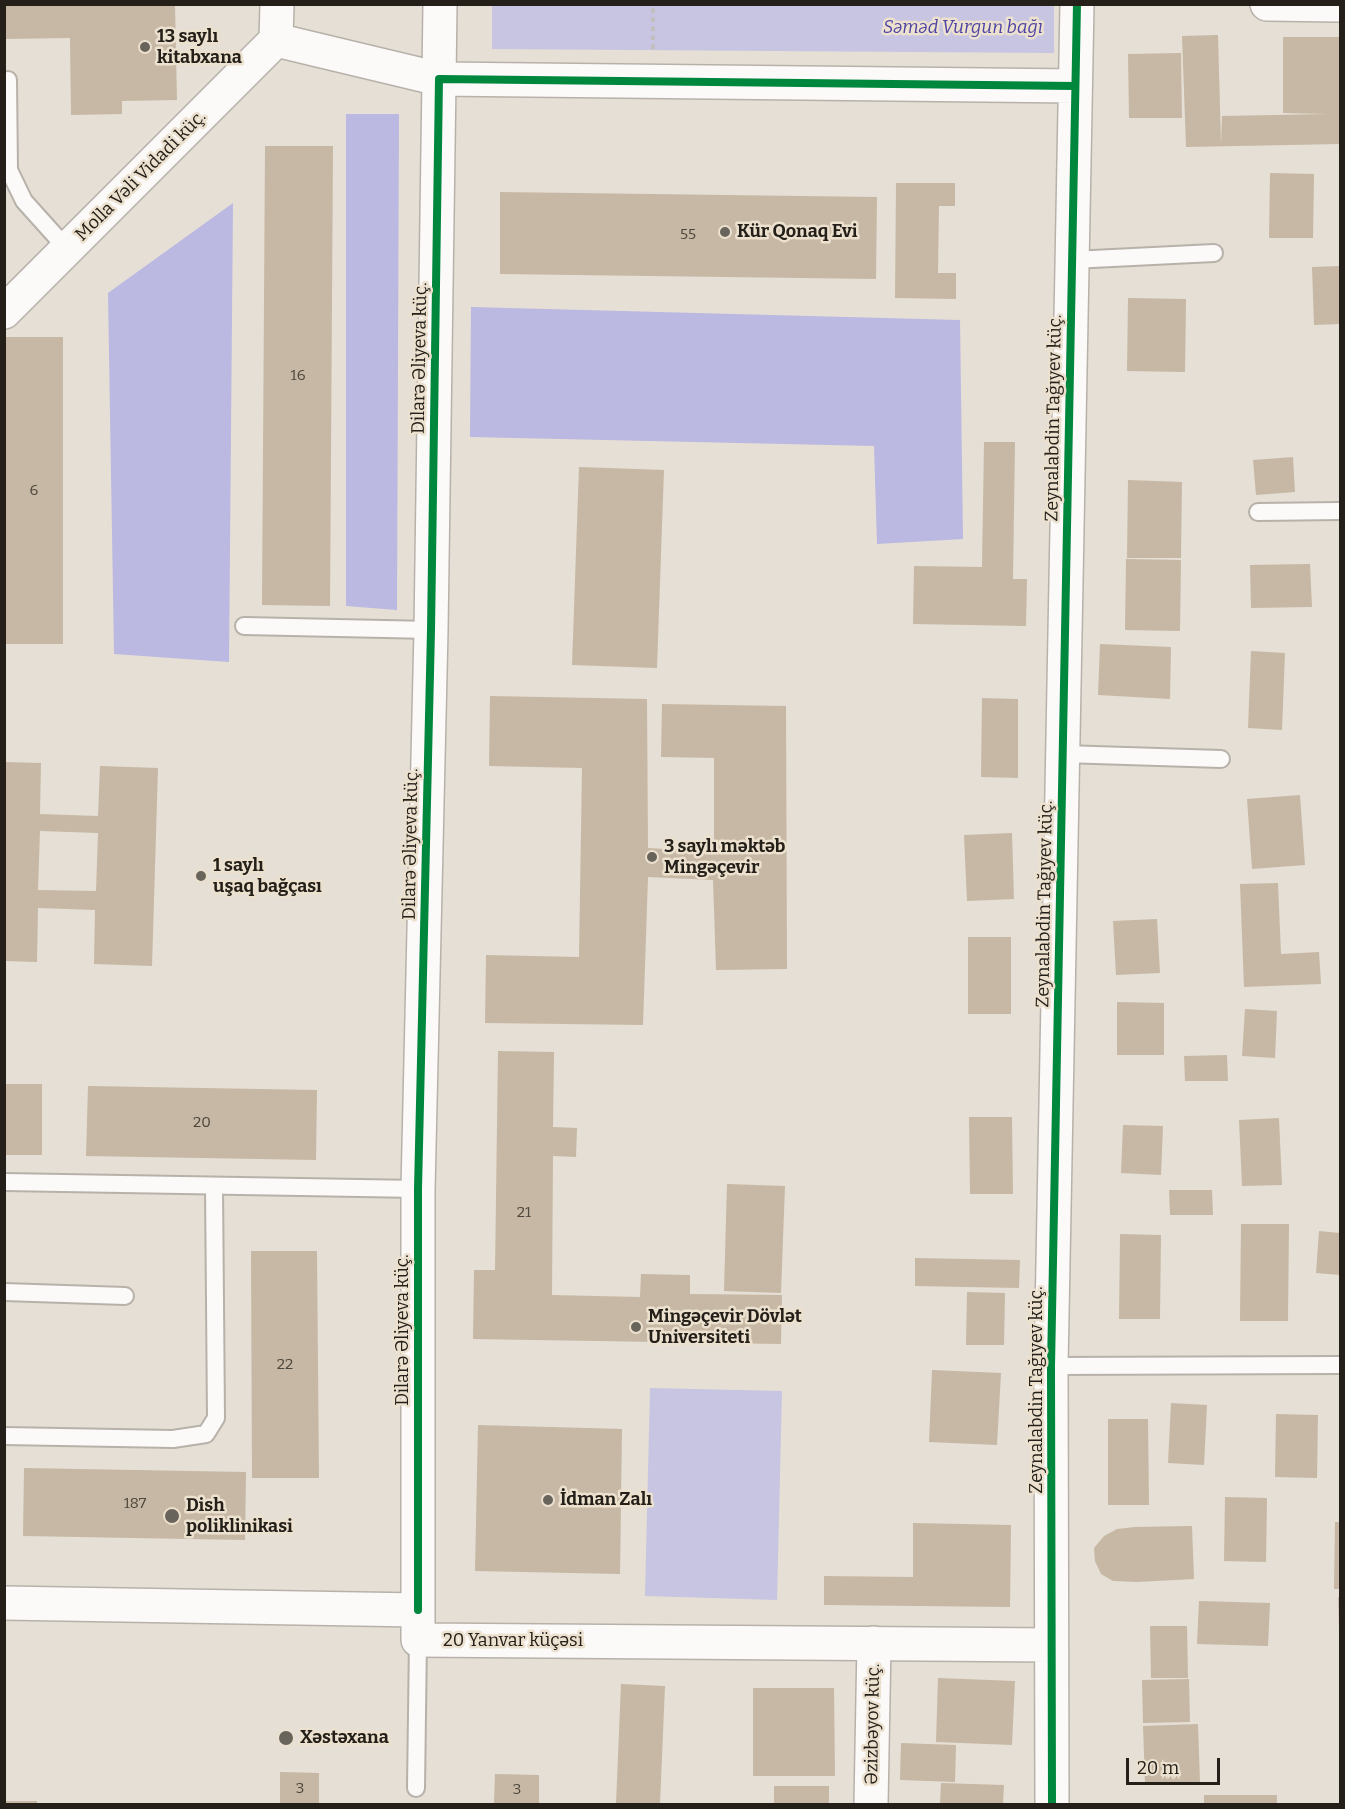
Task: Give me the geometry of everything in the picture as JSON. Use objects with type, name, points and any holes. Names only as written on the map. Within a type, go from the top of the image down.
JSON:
[{"type":"street","points":[[277,4],[276,40],[439,79],[1076,86]]},
{"type":"street","name":"Dilarə Əliyeva küç.","points":[[418,1625],[418,1189],[431,630],[440,4]]},
{"type":"street","name":"Zeynalabdin Tağıyev küç.","points":[[1052,1804],[1051,1366],[1077,4]]},
{"type":"street","points":[[1267,4],[1341,5]]},
{"type":"street","name":"Molla Vəli Vidadi küç.","points":[[4,312],[276,40]]},
{"type":"street","name":"20 Yanvar küçəsi","points":[[4,1603],[418,1625],[874,1643],[1052,1645]]},
{"type":"street","name":"Əzizbəyov küç.","points":[[871,1804],[874,1643]]},
{"type":"lane","points":[[8,80],[9,170],[24,201],[68,250]]},
{"type":"lane","points":[[1072,260],[1214,253]]},
{"type":"lane","points":[[1258,512],[1341,511]]},
{"type":"lane","points":[[244,626],[431,630]]},
{"type":"lane","points":[[1063,754],[1221,759]]},
{"type":"lane","points":[[4,1182],[418,1189]]},
{"type":"lane","points":[[4,1436],[173,1439],[206,1434],[216,1418],[214,1186]]},
{"type":"lane","points":[[4,1292],[125,1296]]},
{"type":"lane","points":[[1051,1366],[1339,1365]]},
{"type":"lane","points":[[416,1788],[418,1625]]},
{"type":"path","points":[[653,4],[653,50]]},
{"type":"green space","name":"Səməd Vurgun bağı","points":[[492,5],[1054,5],[1054,53],[492,49]]},
{"type":"green space","points":[[650,1388],[782,1391],[777,1600],[645,1596]]},
{"type":"shaded area","points":[[346,114],[399,114],[397,610],[346,606]]},
{"type":"shaded area","points":[[233,203],[229,662],[114,654],[108,293]]},
{"type":"shaded area","points":[[471,307],[960,320],[963,539],[877,544],[874,446],[470,437]]},
{"type":"building","points":[[4,5],[175,5],[177,100],[122,101],[122,114],[71,115],[70,38],[4,39]]},
{"type":"building","points":[[1218,35],[1221,144],[1222,116],[1327,114],[1283,113],[1283,37],[1340,37],[1340,144],[1186,147],[1182,36]]},
{"type":"building","points":[[1181,53],[1182,118],[1129,118],[1128,54]]},
{"type":"building","points":[[265,146],[333,146],[330,606],[262,605]]},
{"type":"building","points":[[1270,173],[1314,174],[1313,238],[1269,238]]},
{"type":"building","points":[[896,183],[955,183],[955,206],[939,206],[938,273],[956,273],[956,299],[895,298]]},
{"type":"building","points":[[500,192],[877,197],[876,279],[500,274]]},
{"type":"building","points":[[1340,266],[1340,324],[1314,325],[1312,267]]},
{"type":"building","points":[[1128,298],[1186,299],[1185,372],[1127,371]]},
{"type":"building","points":[[4,337],[63,337],[63,644],[4,644]]},
{"type":"building","points":[[984,442],[1015,442],[1013,579],[1027,579],[1026,626],[913,624],[914,566],[982,567]]},
{"type":"building","points":[[1293,457],[1295,492],[1256,495],[1253,460]]},
{"type":"building","points":[[579,467],[664,470],[657,668],[572,665]]},
{"type":"building","points":[[1128,480],[1182,482],[1181,558],[1127,558]]},
{"type":"building","points":[[1126,559],[1181,560],[1180,631],[1125,630]]},
{"type":"building","points":[[1310,564],[1312,607],[1251,608],[1250,565]]},
{"type":"building","points":[[1100,644],[1171,647],[1170,699],[1098,695]]},
{"type":"building","points":[[1251,651],[1285,653],[1282,730],[1248,728]]},
{"type":"building","points":[[490,696],[647,699],[648,848],[714,852],[714,758],[661,757],[662,704],[786,706],[787,969],[716,970],[713,880],[648,877],[643,1025],[485,1023],[486,955],[579,957],[582,768],[489,766]]},
{"type":"building","points":[[982,698],[1018,699],[1018,778],[981,777]]},
{"type":"building","points":[[4,762],[41,763],[40,814],[98,816],[100,766],[158,768],[152,966],[94,964],[95,910],[38,908],[37,962],[4,961]],"holes":[[[40,831],[98,833],[96,891],[38,890]]]},
{"type":"building","points":[[1300,795],[1305,865],[1252,869],[1247,799]]},
{"type":"building","points":[[1012,833],[1014,899],[967,901],[964,835]]},
{"type":"building","points":[[1278,883],[1281,954],[1319,952],[1321,984],[1244,987],[1240,884]]},
{"type":"building","points":[[1157,919],[1160,973],[1116,975],[1113,921]]},
{"type":"building","points":[[968,937],[1011,937],[1011,1014],[968,1014]]},
{"type":"building","points":[[1117,1002],[1164,1003],[1164,1055],[1117,1055]]},
{"type":"building","points":[[1245,1009],[1277,1011],[1275,1058],[1242,1056]]},
{"type":"building","points":[[498,1051],[554,1052],[553,1127],[577,1128],[576,1157],[553,1156],[552,1295],[640,1297],[641,1274],[690,1275],[690,1294],[782,1295],[781,1344],[473,1339],[474,1270],[495,1270]]},
{"type":"building","points":[[1227,1055],[1228,1081],[1185,1081],[1184,1056]]},
{"type":"building","points":[[4,1084],[42,1084],[42,1155],[4,1155]]},
{"type":"building","points":[[88,1086],[317,1090],[316,1160],[86,1156]]},
{"type":"building","points":[[969,1117],[1012,1117],[1013,1194],[970,1194]]},
{"type":"building","points":[[1279,1118],[1282,1185],[1242,1186],[1239,1120]]},
{"type":"building","points":[[1123,1125],[1163,1126],[1161,1175],[1121,1173]]},
{"type":"building","points":[[727,1184],[785,1186],[781,1293],[724,1291]]},
{"type":"building","points":[[1169,1190],[1212,1190],[1213,1215],[1170,1215]]},
{"type":"building","points":[[1241,1224],[1289,1224],[1288,1321],[1240,1321]]},
{"type":"building","points":[[1319,1231],[1340,1233],[1340,1275],[1316,1273]]},
{"type":"building","points":[[1120,1234],[1161,1235],[1160,1319],[1119,1319]]},
{"type":"building","points":[[251,1251],[317,1251],[319,1478],[252,1478]]},
{"type":"building","points":[[915,1258],[1020,1260],[1019,1288],[915,1286]]},
{"type":"building","points":[[967,1292],[1005,1293],[1004,1345],[966,1345]]},
{"type":"building","points":[[932,1370],[1001,1373],[997,1445],[929,1442]]},
{"type":"building","points":[[1171,1403],[1207,1405],[1204,1465],[1168,1463]]},
{"type":"building","points":[[1276,1414],[1318,1415],[1317,1478],[1275,1477]]},
{"type":"building","points":[[1108,1419],[1148,1419],[1149,1505],[1108,1505]]},
{"type":"building","points":[[478,1425],[622,1429],[620,1574],[475,1571]]},
{"type":"building","points":[[24,1468],[246,1472],[245,1540],[23,1536]]},
{"type":"building","points":[[1225,1497],[1267,1498],[1266,1562],[1224,1561]]},
{"type":"building","points":[[1335,1522],[1340,1522],[1340,1589],[1334,1589]]},
{"type":"building","points":[[913,1523],[1011,1525],[1010,1607],[824,1605],[824,1576],[913,1577]]},
{"type":"building","points":[[1192,1526],[1194,1579],[1113,1581],[1101,1574],[1095,1561],[1094,1548],[1104,1536],[1117,1529]]},
{"type":"building","points":[[1338,1597],[1340,1597],[1340,1630],[1339,1630]]},
{"type":"building","points":[[1199,1601],[1270,1603],[1268,1646],[1197,1644]]},
{"type":"building","points":[[1150,1626],[1187,1626],[1188,1678],[1151,1678]]},
{"type":"building","points":[[938,1678],[1015,1681],[1012,1745],[936,1742]]},
{"type":"building","points":[[1189,1679],[1190,1722],[1143,1723],[1142,1680]]},
{"type":"building","points":[[621,1684],[665,1686],[660,1804],[616,1804]]},
{"type":"building","points":[[753,1688],[834,1688],[835,1776],[753,1776]]},
{"type":"building","points":[[1198,1724],[1200,1782],[1145,1783],[1143,1726]]},
{"type":"building","points":[[901,1743],[956,1745],[955,1782],[900,1780]]},
{"type":"building","points":[[280,1772],[319,1773],[319,1804],[280,1804]]},
{"type":"building","points":[[495,1774],[539,1775],[539,1804],[494,1804]]},
{"type":"building","points":[[941,1783],[1004,1785],[1003,1804],[940,1804]]},
{"type":"building","points":[[774,1786],[829,1786],[829,1804],[774,1804]]},
{"type":"building","points":[[1204,1795],[1277,1795],[1277,1804],[1204,1804]]},
{"type":"building","points":[[4,1801],[37,1801],[37,1804],[4,1804]]},
{"type":"cycle path","points":[[1052,1804],[1051,1366],[1077,4]]},
{"type":"cycle path","points":[[418,1610],[418,1189],[431,630],[439,79],[1075,86]]},
{"type":"place","name":"13 saylı kitabxana","points":[[145,47]]},
{"type":"place","name":"Kür Qonaq Evi","points":[[725,232]]},
{"type":"place","name":"3 saylı məktəb Mingəçevir","points":[[652,857]]},
{"type":"place","name":"1 saylı uşaq bağçası","points":[[201,876]]},
{"type":"place","name":"Mingəçevir Dövlət Universiteti","points":[[636,1327]]},
{"type":"place","name":"İdman Zalı","points":[[548,1500]]},
{"type":"place","name":"Dish poliklinikasi","points":[[172,1516]]},
{"type":"place","name":"Xəstəxana","points":[[286,1738]]}]
